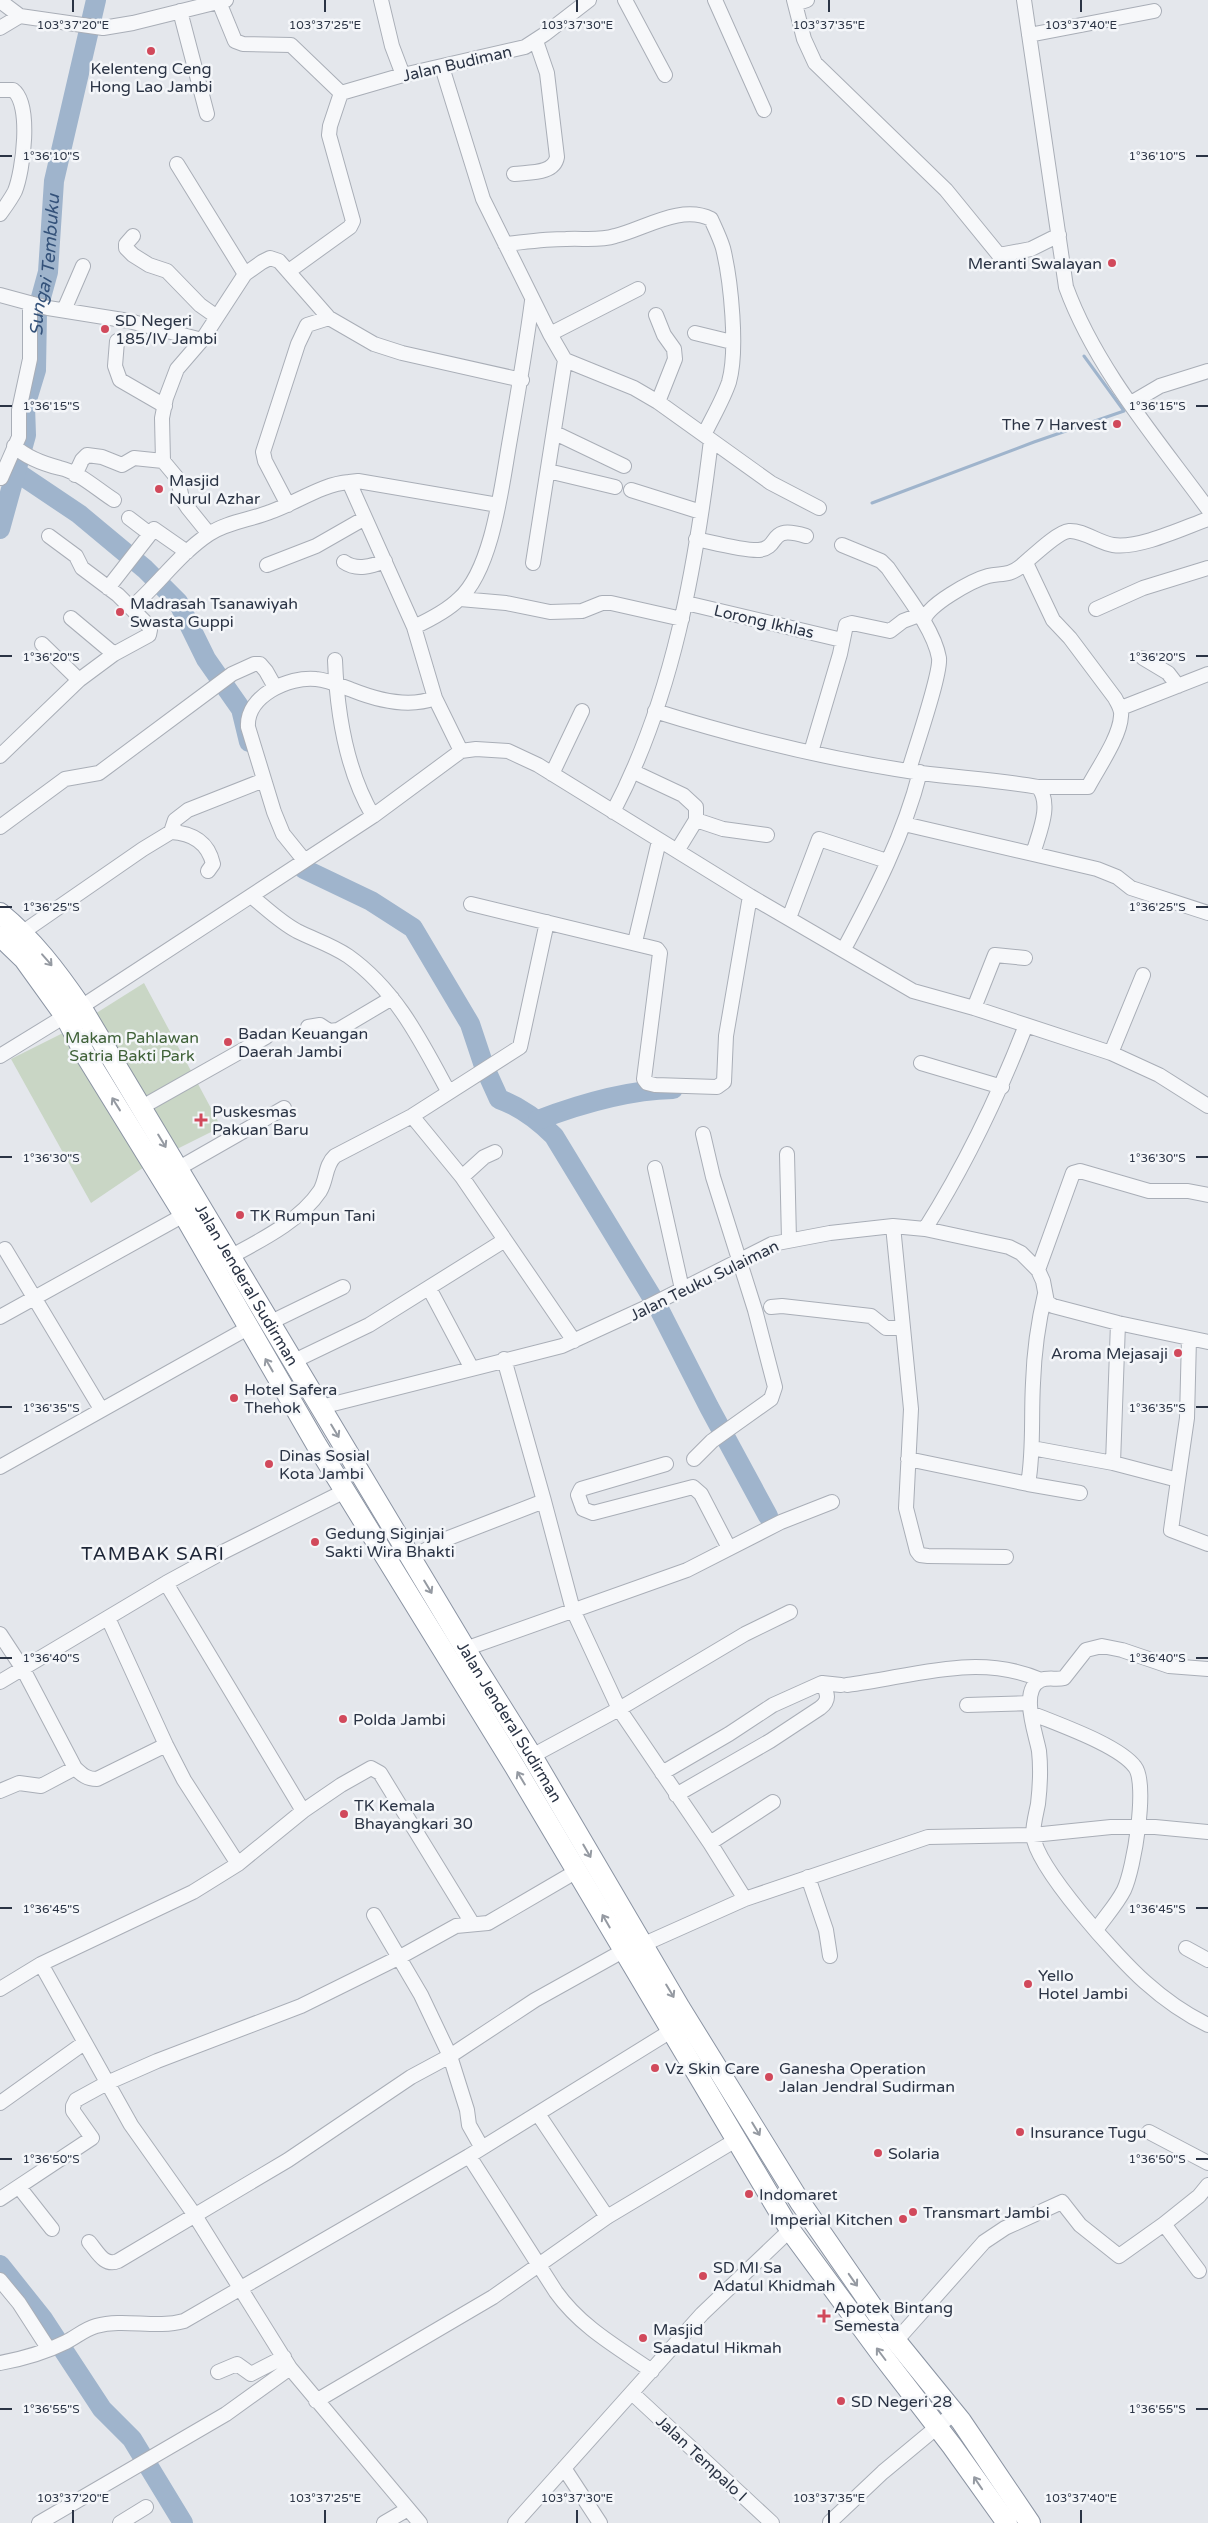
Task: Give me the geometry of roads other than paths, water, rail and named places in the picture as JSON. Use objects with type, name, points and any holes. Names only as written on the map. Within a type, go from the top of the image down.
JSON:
[{"type":"highway","name":"Jalan Jenderal Sudirman","points":[[0,914],[23,932],[57,972],[73,1012],[86,1056],[184,1215],[345,1492],[458,1676],[554,1814],[632,1948],[671,2031],[790,2230],[882,2355],[937,2425],[1007,2523]]},
{"type":"highway","name":"Jalan Jenderal Sudirman","points":[[0,936],[73,1012],[146,1114],[292,1362],[321,1406],[470,1657],[532,1756],[576,1871],[632,1948],[798,2200],[896,2341],[954,2413],[1030,2523]]},
{"type":"highway","points":[[133,1132],[146,1114]]},
{"type":"highway","points":[[376,1541],[394,1530]]},
{"type":"highway","points":[[458,1676],[470,1657]]},
{"type":"highway","points":[[952,2446],[970,2436]]},
{"type":"street","points":[[381,0],[392,46],[403,75]]},
{"type":"street","name":"Jalan Budiman","points":[[341,94],[403,75],[514,51],[536,41],[590,0]]},
{"type":"street","points":[[625,0],[664,75]]},
{"type":"street","points":[[715,0],[764,110]]},
{"type":"street","points":[[1024,0],[1066,287],[1076,315],[1131,403],[1208,508]]},
{"type":"street","points":[[0,1],[20,16],[103,28],[133,23],[222,1],[235,41],[243,44],[291,45],[341,94],[330,126],[330,135],[353,221],[350,227],[289,271]]},
{"type":"street","points":[[799,1],[804,39],[815,63],[946,190],[999,255],[1032,249],[1059,235]]},
{"type":"street","points":[[180,11],[207,114]]},
{"type":"street","points":[[1029,36],[1154,11]]},
{"type":"street","points":[[0,28],[20,16]]},
{"type":"street","points":[[514,174],[551,169],[556,164],[551,92],[543,58],[536,41]]},
{"type":"street","points":[[442,67],[476,182],[532,301],[566,360],[634,388],[658,402],[771,482],[819,508]]},
{"type":"street","points":[[0,90],[13,90],[19,97],[24,143],[14,191],[0,214]]},
{"type":"street","points":[[177,164],[245,274]]},
{"type":"street","points":[[505,244],[565,239],[592,240],[615,236],[678,216],[704,216],[711,219],[722,246],[729,294],[732,342],[728,383],[707,437],[701,512],[686,603],[655,710],[634,772],[613,812]]},
{"type":"street","points":[[133,236],[126,244],[126,248],[133,255],[149,265],[167,271],[200,305],[217,317]]},
{"type":"street","points":[[209,534],[182,499],[178,478],[163,461],[162,418],[164,406],[177,369],[202,340],[245,274],[270,258],[279,261],[289,271],[329,318],[374,344],[402,354],[522,380]]},
{"type":"street","points":[[64,310],[82,266]]},
{"type":"street","points":[[550,334],[638,289]]},
{"type":"street","points":[[0,295],[38,305],[129,321],[202,340]]},
{"type":"street","points":[[414,628],[460,599],[478,571],[488,546],[498,505],[522,380],[532,301]]},
{"type":"street","points":[[0,479],[19,450],[20,402],[30,359],[38,305]]},
{"type":"street","points":[[656,315],[664,335],[674,349],[675,359],[658,402]]},
{"type":"street","points":[[288,505],[265,461],[265,444],[298,344],[307,325],[329,318]]},
{"type":"street","points":[[695,333],[732,342]]},
{"type":"street","points":[[117,341],[115,366],[120,380],[164,406]]},
{"type":"street","points":[[533,563],[566,360]]},
{"type":"street","points":[[1131,403],[1160,386],[1208,371]]},
{"type":"street","points":[[555,433],[624,466]]},
{"type":"street","points":[[19,450],[51,467],[60,468],[75,475],[114,500]]},
{"type":"street","points":[[75,475],[82,460],[88,455],[102,457],[122,465],[134,458],[163,461]]},
{"type":"street","points":[[548,471],[615,487]]},
{"type":"street","points":[[131,608],[162,580],[187,552],[209,534],[230,524],[268,513],[322,490],[349,482],[358,481],[498,505]]},
{"type":"street","points":[[349,482],[414,628],[435,698],[461,751]]},
{"type":"street","points":[[631,490],[701,512]]},
{"type":"street","points":[[129,518],[150,534]]},
{"type":"street","points":[[267,565],[316,546],[365,518]]},
{"type":"street","points":[[811,752],[848,623],[890,631],[902,621],[922,618],[927,612],[962,588],[990,576],[1007,574],[1026,563],[1069,531],[1119,545],[1144,541],[1208,519]]},
{"type":"street","points":[[108,588],[156,529],[187,552]]},
{"type":"street","points":[[696,539],[758,550],[768,547],[776,535],[784,532],[806,536]]},
{"type":"street","points":[[0,756],[78,680],[114,654],[150,632],[149,626],[131,608],[82,568],[76,556],[49,536]]},
{"type":"street","points":[[842,545],[880,562],[888,568],[922,618],[937,653],[939,664],[914,771],[904,824],[844,949]]},
{"type":"street","points":[[344,562],[359,568],[385,561]]},
{"type":"street","points":[[655,710],[698,724],[811,752],[914,771],[1038,787],[1088,787],[1115,735],[1122,717],[1121,708],[1070,638],[1053,620],[1026,563]]},
{"type":"street","points":[[1096,609],[1143,588],[1208,568]]},
{"type":"street","points":[[460,599],[506,603],[550,612],[582,611],[602,603],[611,603],[682,619]]},
{"type":"street","name":"Lorong Ikhlas","points":[[686,603],[842,640]]},
{"type":"street","points":[[72,618],[114,654]]},
{"type":"street","points":[[42,644],[78,680]]},
{"type":"street","points":[[1143,658],[1168,673],[1178,686]]},
{"type":"street","points":[[335,660],[343,739],[366,804],[373,816]]},
{"type":"street","points":[[0,827],[65,779],[78,775],[98,773],[232,674],[254,664],[260,664],[266,670],[275,688]]},
{"type":"street","points":[[1121,708],[1208,674]]},
{"type":"street","points":[[304,860],[283,834],[260,782],[248,721],[255,703],[275,688],[302,680],[316,679],[384,699],[424,702],[435,698]]},
{"type":"street","points":[[552,774],[582,711]]},
{"type":"street","points":[[1,1055],[73,1012],[373,816],[461,751],[490,749],[508,751],[552,774],[750,896],[844,949],[913,991],[974,1008],[1111,1053],[1159,1075],[1208,1106]]},
{"type":"street","points":[[634,772],[692,800],[696,807],[696,820],[677,851]]},
{"type":"street","points":[[171,832],[174,820],[188,810],[260,782]]},
{"type":"street","points":[[1033,854],[1045,806],[1043,793],[1038,787]]},
{"type":"street","points":[[696,820],[723,829],[767,835]]},
{"type":"street","points":[[904,824],[1097,869],[1117,877],[1131,888],[1208,913]]},
{"type":"street","points":[[23,932],[143,849],[171,832],[192,836],[202,842],[210,853],[213,864],[208,871]]},
{"type":"street","points":[[789,918],[819,839],[887,861]]},
{"type":"street","points":[[635,942],[659,840]]},
{"type":"street","points":[[251,896],[296,931],[331,945],[350,958],[392,998],[411,1023],[448,1091]]},
{"type":"street","points":[[472,904],[635,942],[657,949],[660,953],[644,1076],[645,1082],[655,1085],[720,1086],[724,1082],[726,1036],[750,896]]},
{"type":"street","points":[[230,1257],[304,1210],[319,1192],[329,1164],[335,1156],[412,1116],[448,1091],[483,1072],[517,1049],[522,1043],[547,922]]},
{"type":"street","points":[[974,1008],[995,955],[1025,958]]},
{"type":"street","points":[[1111,1053],[1143,975]]},
{"type":"street","points":[[308,1027],[320,1025],[328,1031],[338,1030],[392,998]]},
{"type":"street","points":[[925,1229],[958,1176],[1002,1087],[1026,1025]]},
{"type":"street","points":[[146,1114],[266,1037]]},
{"type":"street","points":[[921,1063],[1002,1087]]},
{"type":"street","points":[[179,1168],[284,1108]]},
{"type":"street","points":[[412,1116],[462,1178],[574,1341]]},
{"type":"street","points":[[694,1459],[712,1441],[771,1399],[775,1386],[713,1178],[703,1134]]},
{"type":"street","points":[[462,1178],[484,1156],[494,1152]]},
{"type":"street","points":[[787,1154],[789,1240]]},
{"type":"street","points":[[655,1168],[682,1289]]},
{"type":"street","points":[[1028,1484],[1032,1448],[1033,1382],[1039,1321],[1044,1294],[1043,1280],[1038,1270],[1073,1173],[1080,1171],[1148,1191],[1188,1191],[1208,1195]]},
{"type":"street","points":[[0,1317],[184,1215]]},
{"type":"street","points":[[892,1226],[911,1409],[906,1508],[918,1554],[928,1556],[1006,1557]]},
{"type":"street","name":"Jalan Teuku Sulaiman","points":[[321,1406],[574,1341],[739,1262],[772,1244],[789,1240],[892,1226],[925,1229],[1016,1250],[1038,1270]]},
{"type":"street","points":[[292,1362],[369,1325],[505,1240]]},
{"type":"street","points":[[5,1249],[101,1409]]},
{"type":"street","points":[[269,1323],[343,1287]]},
{"type":"street","points":[[429,1288],[471,1367]]},
{"type":"street","points":[[1044,1294],[1047,1302],[1061,1310],[1208,1342]]},
{"type":"street","points":[[771,1307],[782,1306],[871,1316],[886,1328],[902,1328]]},
{"type":"street","points":[[1114,1463],[1118,1323]]},
{"type":"street","points":[[0,1467],[248,1328]]},
{"type":"street","points":[[1190,1338],[1187,1418],[1171,1530],[1208,1544]]},
{"type":"street","points":[[504,1359],[572,1610],[619,1709],[710,1843],[745,1899]]},
{"type":"street","points":[[1032,1448],[1114,1463],[1178,1480]]},
{"type":"street","points":[[908,1459],[1028,1484],[1080,1492]]},
{"type":"street","points":[[666,1464],[581,1489],[578,1495],[583,1509],[593,1514],[693,1488],[701,1494],[729,1548]]},
{"type":"street","points":[[0,1682],[166,1583],[223,1552],[345,1492]]},
{"type":"street","points":[[411,1558],[446,1539],[544,1501]]},
{"type":"street","points":[[470,1657],[572,1610],[687,1570],[781,1522],[832,1502]]},
{"type":"street","points":[[166,1583],[303,1811]]},
{"type":"street","points":[[532,1756],[619,1709],[745,1634],[790,1612]]},
{"type":"street","points":[[108,1618],[184,1780],[238,1864]]},
{"type":"street","points":[[0,1634],[23,1669],[75,1768],[86,1777],[97,1779],[166,1745]]},
{"type":"street","points":[[662,1773],[729,1734],[773,1705],[822,1683],[844,1685],[971,1666],[1019,1671],[1041,1680],[1064,1678],[1086,1650],[1102,1646],[1122,1650],[1169,1666],[1208,1668]]},
{"type":"street","points":[[1041,1680],[1034,1686],[1031,1708],[1040,1764],[1040,1792],[1033,1835],[1045,1864],[1096,1930],[1149,1986],[1178,2008],[1208,2025]]},
{"type":"street","points":[[676,1795],[770,1741],[820,1708],[826,1703],[828,1696],[822,1683]]},
{"type":"street","points":[[967,1705],[1031,1708],[1104,1745],[1134,1766],[1140,1777],[1138,1827],[1131,1869],[1124,1890],[1096,1930]]},
{"type":"street","points":[[0,1791],[21,1783],[41,1786],[75,1768]]},
{"type":"street","points":[[0,1989],[41,1964],[165,1907],[193,1892],[238,1864],[303,1811],[368,1769],[377,1770],[472,1923]]},
{"type":"street","points":[[710,1843],[773,1802]]},
{"type":"street","points":[[89,2242],[106,2262],[113,2263],[288,2160],[411,2077],[450,2056],[535,2000],[632,1948],[745,1899],[928,1837],[1033,1835],[1111,1827],[1208,1832]]},
{"type":"street","points":[[0,2199],[92,2138],[73,2111],[76,2100],[107,2083],[198,2044],[301,2006],[400,1958],[456,1926],[488,1923],[576,1871]]},
{"type":"street","points":[[808,1877],[826,1930],[830,1956]]},
{"type":"street","points":[[374,1914],[400,1958],[450,2056],[467,2110],[469,2125],[482,2148]]},
{"type":"street","points":[[1186,1948],[1208,1960]]},
{"type":"street","points":[[41,1964],[131,2126],[194,2214],[287,2363],[316,2401],[420,2523]]},
{"type":"street","points":[[0,2363],[25,2357],[65,2342],[86,2330],[105,2324],[164,2325],[184,2321],[469,2156],[671,2031]]},
{"type":"street","points":[[0,2103],[84,2043]]},
{"type":"street","points":[[538,2114],[607,2217]]},
{"type":"street","points":[[1148,2132],[1208,2163]]},
{"type":"street","points":[[316,2401],[493,2297],[607,2217],[736,2140]]},
{"type":"street","points":[[469,2156],[556,2292],[572,2313],[598,2335],[652,2371]]},
{"type":"street","points":[[19,2188],[52,2229]]},
{"type":"street","points":[[896,2341],[984,2242],[1005,2228],[1062,2202],[1080,2225],[1120,2256],[1205,2194]]},
{"type":"street","points":[[1164,2224],[1199,2271]]},
{"type":"street","points":[[515,2523],[702,2314],[790,2230]]},
{"type":"street","points":[[0,2280],[49,2348]]},
{"type":"street","points":[[218,2372],[237,2364],[248,2373],[254,2374],[287,2363]]},
{"type":"street","points":[[39,2523],[226,2414],[287,2363]]},
{"type":"street","name":"Jalan Tempalo I","points":[[632,2393],[772,2523]]},
{"type":"street","points":[[830,2522],[882,2472],[954,2413]]},
{"type":"street","points":[[564,2468],[600,2523]]},
{"type":"street","points":[[120,2523],[146,2507]]},
{"type":"street","points":[[384,2523],[408,2508]]},
{"type":"waterway","name":"Sungai Tembuku","points":[[0,529],[26,435],[25,406],[36,370],[37,312],[48,272],[54,181],[96,0]]},
{"type":"waterway","points":[[872,503],[1034,442],[1124,411],[1084,356]]},
{"type":"waterway","points":[[15,471],[79,514],[145,569],[178,602],[206,659],[241,709],[249,742]]},
{"type":"waterway","points":[[304,869],[371,901],[413,928],[470,1024],[484,1066],[499,1099],[528,1114],[554,1136],[658,1307],[768,1516]]},
{"type":"waterway","points":[[538,1120],[604,1099],[639,1092],[673,1089]]},
{"type":"waterway","name":"Sungai Tembuku","points":[[0,2265],[43,2319],[102,2409],[132,2439],[183,2523]]},
{"type":"place","name":"Kelenteng Ceng Hong Lao Jambi","points":[[151,51]]},
{"type":"place","name":"Meranti Swalayan","points":[[1112,263]]},
{"type":"place","name":"SD Negeri 185/IV Jambi","points":[[105,329]]},
{"type":"place","name":"The 7 Harvest","points":[[1117,424]]},
{"type":"place","name":"Masjid Nurul Azhar","points":[[159,489]]},
{"type":"place","name":"Madrasah Tsanawiyah Swasta Guppi","points":[[120,612]]},
{"type":"place","name":"Badan Keuangan Daerah Jambi","points":[[228,1042]]},
{"type":"place","name":"Puskesmas Pakuan Baru","points":[[201,1120]]},
{"type":"place","name":"TK Rumpun Tani","points":[[240,1215]]},
{"type":"place","name":"Aroma Mejasaji","points":[[1178,1353]]},
{"type":"place","name":"Hotel Safera Thehok","points":[[234,1398]]},
{"type":"place","name":"Dinas Sosial Kota Jambi","points":[[269,1464]]},
{"type":"place","name":"Gedung Siginjai Sakti Wira Bhakti","points":[[315,1542]]},
{"type":"place","name":"Polda Jambi","points":[[343,1719]]},
{"type":"place","name":"TK Kemala Bhayangkari 30","points":[[344,1814]]},
{"type":"place","name":"Yello Hotel Jambi","points":[[1028,1984]]},
{"type":"place","name":"Vz Skin Care","points":[[655,2068]]},
{"type":"place","name":"Ganesha Operation Jalan Jendral Sudirman","points":[[769,2077]]},
{"type":"place","name":"Insurance Tugu","points":[[1020,2132]]},
{"type":"place","name":"Solaria","points":[[878,2153]]},
{"type":"place","name":"Indomaret","points":[[749,2194]]},
{"type":"place","name":"Transmart Jambi","points":[[913,2212]]},
{"type":"place","name":"Imperial Kitchen","points":[[903,2219]]},
{"type":"place","name":"SD MI Sa Adatul Khidmah","points":[[703,2276]]},
{"type":"place","name":"Apotek Bintang Semesta","points":[[824,2316]]},
{"type":"place","name":"Masjid Saadatul Hikmah","points":[[643,2338]]},
{"type":"place","name":"SD Negeri 28","points":[[841,2401]]},
{"type":"district","name":"TAMBAK SARI","points":[[153,1553]]},
{"type":"park label","name":"Makam Pahlawan Satria Bakti Park","points":[[132,1046]]}]
